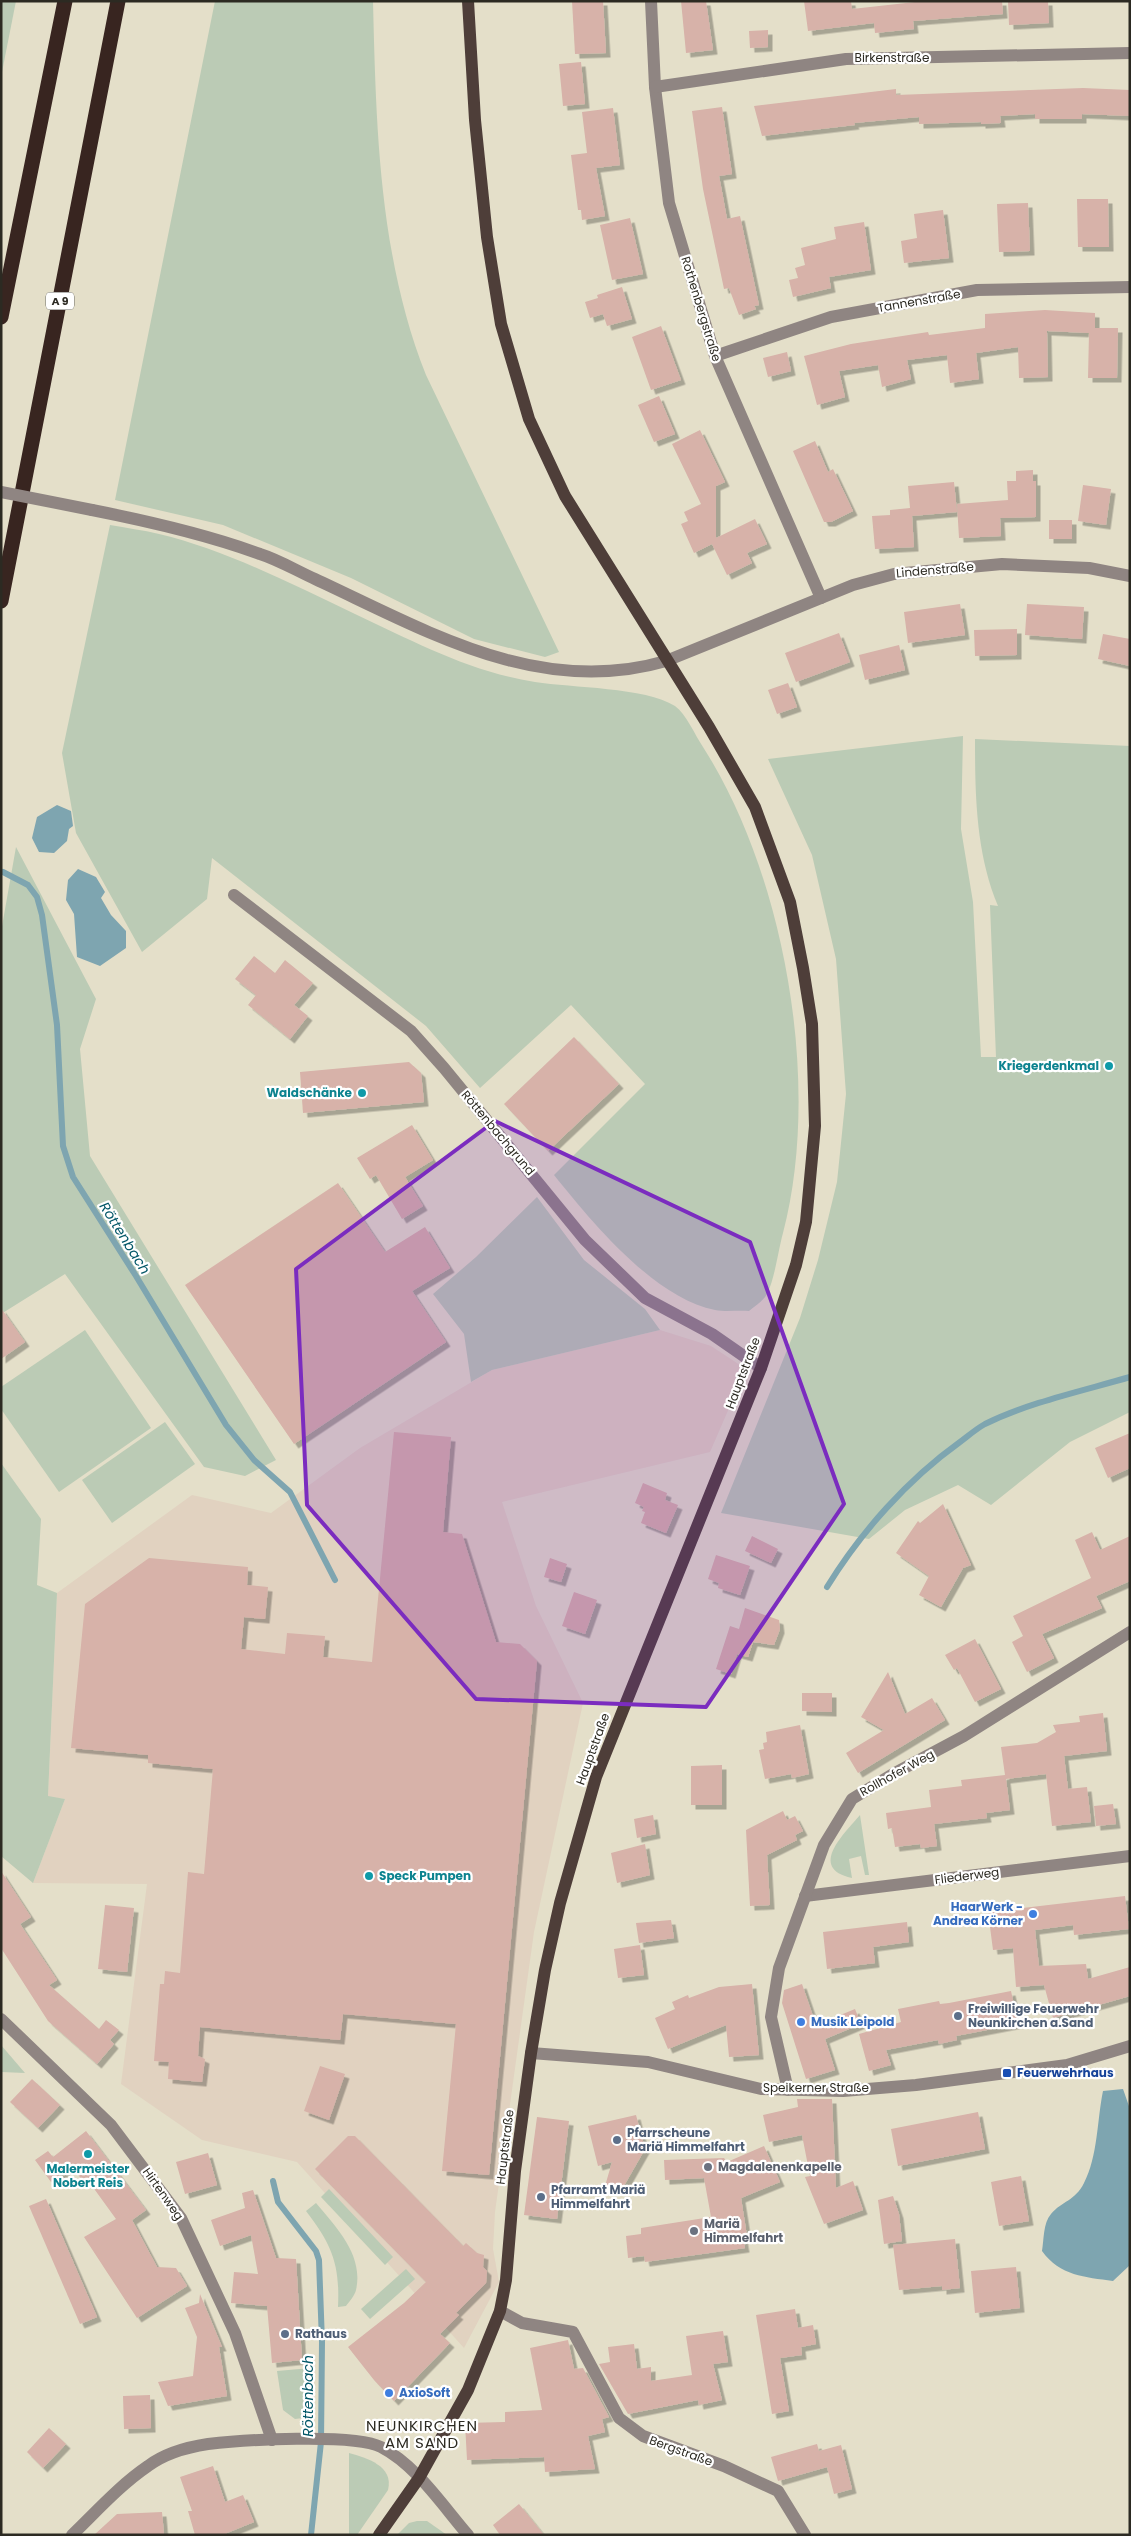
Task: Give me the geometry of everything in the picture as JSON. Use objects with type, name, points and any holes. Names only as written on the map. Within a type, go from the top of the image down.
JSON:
[{"type":"highway","points":[[1,317],[65,1]]},
{"type":"highway","name":"A 9","points":[[1,601],[118,1]]},
{"type":"main road","name":"Hauptstraße","points":[[379,2535],[419,2478],[468,2390],[500,2311],[506,2280],[515,2172],[531,2054],[544,1970],[560,1903],[596,1777],[761,1368],[796,1265],[806,1222],[811,1178],[815,1079],[812,1024],[790,902],[755,808],[726,755],[565,496],[529,419],[501,324],[487,237],[475,120],[468,1]]},
{"type":"street","name":"Rothenbergstraße","points":[[651,1],[655,87],[670,203],[715,356],[820,598]]},
{"type":"street","name":"Birkenstraße","points":[[655,87],[846,59],[1130,53]]},
{"type":"street","name":"Tannenstraße","points":[[715,356],[831,317],[977,290],[1130,287]]},
{"type":"street","name":"Lindenstraße","points":[[1,492],[156,522],[260,554],[446,639],[495,658],[548,670],[583,673],[639,669],[666,661],[853,585],[894,574],[1002,564],[1089,568],[1130,576]]},
{"type":"street","name":"Röttenbachgrund","points":[[234,895],[411,1031],[444,1068],[585,1240],[645,1298],[712,1334],[761,1368]]},
{"type":"street","name":"Rollhofer Weg","points":[[788,2090],[772,2017],[779,1968],[824,1845],[852,1799],[893,1774],[964,1736],[1130,1632]]},
{"type":"street","name":"Fliederweg","points":[[805,1896],[1130,1856]]},
{"type":"street","name":"Hirtenweg","points":[[1,2019],[111,2125],[181,2218],[235,2333],[272,2440]]},
{"type":"street","name":"Speikerner Straße","points":[[531,2054],[648,2062],[761,2089],[843,2091],[916,2086],[1067,2064],[1130,2046]]},
{"type":"street","name":"Bergstraße","points":[[500,2311],[522,2323],[574,2332],[619,2418],[643,2436],[724,2466],[778,2491],[805,2535]]},
{"type":"street","points":[[72,2535],[148,2465],[166,2457],[207,2444],[272,2440],[358,2440],[379,2446],[394,2455],[419,2478],[468,2535]]},
{"type":"highlighted area","points":[[495,1121],[750,1242],[844,1504],[706,1707],[476,1699],[307,1505],[296,1269]]},
{"type":"shaded area","points":[[660,1330],[711,1346],[746,1369],[710,1452],[502,1502],[536,1606],[583,1703],[534,1932],[495,2212],[493,2249],[499,2282],[464,2348],[297,2162],[202,2140],[121,2084],[147,1884],[33,1883],[65,1799],[48,1797],[57,1593],[192,1495],[271,1513],[360,1448],[492,1370]]},
{"type":"green space","points":[[1,1],[16,1],[1,77]]},
{"type":"green space","points":[[215,1],[373,1],[376,96],[383,191],[389,238],[410,330],[426,375],[559,652],[545,657],[474,639],[351,578],[223,525],[115,500]]},
{"type":"green space","points":[[110,525],[159,534],[234,558],[420,645],[488,671],[535,682],[608,689],[646,695],[675,706],[683,714],[732,799],[756,856],[775,918],[788,982],[796,1048],[798,1113],[794,1175],[772,1280],[767,1294],[759,1303],[749,1311],[715,1310],[692,1303],[669,1290],[647,1274],[605,1235],[554,1175],[645,1084],[571,1005],[480,1088],[426,1026],[212,858],[207,899],[142,952],[76,833],[62,753]]},
{"type":"green space","points":[[963,736],[961,829],[973,902],[981,1057],[996,1057],[990,905],[998,906],[985,866],[978,824],[975,739],[1130,746],[1130,1412],[1070,1442],[991,1505],[958,1485],[905,1510],[869,1539],[721,1513],[800,1318],[818,1260],[837,1182],[846,1094],[836,959],[812,855],[768,759]]},
{"type":"green space","points":[[16,847],[96,999],[80,1049],[90,1156],[276,1460],[245,1476],[204,1467],[65,1274],[1,1314],[1,932]]},
{"type":"green space","points":[[537,1197],[584,1260],[645,1309],[660,1330],[492,1370],[471,1382],[464,1334],[433,1294],[476,1257]]},
{"type":"green space","points":[[85,1330],[151,1428],[59,1492],[1,1409],[1,1387]]},
{"type":"green space","points":[[165,1422],[195,1464],[112,1523],[82,1480]]},
{"type":"green space","points":[[1,1463],[41,1519],[37,1585],[57,1593],[48,1796],[65,1799],[33,1883],[1,1856]]},
{"type":"green space","points":[[860,1815],[869,1875],[865,1875],[861,1856],[849,1859],[852,1878],[839,1873],[832,1866],[831,1858],[839,1840]]},
{"type":"green space","points":[[1,2045],[25,2073],[1,2072]]},
{"type":"green space","points":[[329,2189],[393,2257],[385,2265],[321,2197]]},
{"type":"green space","points":[[316,2203],[340,2232],[352,2253],[356,2265],[356,2290],[346,2306],[338,2307],[338,2279],[333,2256],[322,2234],[306,2211]]},
{"type":"green space","points":[[406,2269],[415,2279],[370,2319],[361,2309]]},
{"type":"green space","points":[[311,2368],[311,2409],[303,2418],[295,2419],[283,2410],[277,2371]]},
{"type":"green space","points":[[349,2453],[378,2464],[387,2475],[389,2482],[388,2490],[357,2535],[349,2535]]},
{"type":"green space","points":[[427,2521],[447,2535],[397,2535],[409,2523]]},
{"type":"water","points":[[57,805],[71,811],[73,826],[69,829],[67,841],[54,853],[39,852],[32,838],[37,817]]},
{"type":"water","points":[[78,869],[96,877],[105,892],[101,898],[111,915],[126,931],[126,948],[100,966],[77,957],[74,914],[66,900],[68,880]]},
{"type":"water","points":[[1123,2089],[1130,2109],[1130,2265],[1113,2281],[1074,2274],[1057,2266],[1042,2251],[1048,2218],[1055,2210],[1077,2194],[1089,2172],[1095,2150],[1103,2091]]},
{"type":"building","points":[[572,1],[603,1],[606,53],[575,54]]},
{"type":"building","points":[[681,1],[706,1],[713,50],[686,53]]},
{"type":"building","points":[[804,1],[851,1],[852,9],[915,2],[1002,1],[1003,14],[913,21],[914,29],[875,33],[874,23],[808,31]]},
{"type":"building","points":[[1008,1],[1048,1],[1049,23],[1009,25]]},
{"type":"building","points":[[768,30],[768,47],[750,48],[749,31]]},
{"type":"building","points":[[581,62],[585,104],[563,106],[559,64]]},
{"type":"building","points":[[1083,88],[1130,90],[1130,116],[1082,114],[1082,119],[1035,119],[1035,114],[1000,116],[1001,123],[981,124],[981,122],[919,124],[919,117],[854,123],[855,125],[762,136],[754,106],[896,89],[896,95]]},
{"type":"building","points":[[722,107],[732,174],[719,176],[727,219],[740,216],[759,305],[754,306],[756,309],[739,315],[729,288],[724,289],[703,189],[692,111]]},
{"type":"building","points":[[613,108],[620,165],[596,168],[605,216],[582,220],[581,210],[578,210],[571,155],[587,153],[582,112]]},
{"type":"building","points":[[1077,199],[1108,199],[1109,247],[1078,247]]},
{"type":"building","points":[[1028,203],[1030,251],[999,252],[997,204]]},
{"type":"building","points":[[943,210],[949,258],[904,263],[901,241],[917,238],[914,214]]},
{"type":"building","points":[[630,218],[643,274],[612,280],[600,225]]},
{"type":"building","points":[[864,222],[871,270],[829,277],[831,288],[793,297],[789,280],[798,278],[795,268],[805,265],[801,248],[836,239],[834,227]]},
{"type":"building","points":[[622,287],[632,319],[607,326],[603,314],[590,318],[585,302],[598,298],[597,295]]},
{"type":"building","points":[[1045,310],[1095,313],[1095,328],[1118,328],[1117,378],[1088,378],[1089,333],[1047,331],[1048,377],[1019,378],[1018,347],[976,353],[979,379],[950,383],[947,355],[907,360],[911,379],[882,387],[878,365],[839,371],[845,397],[817,405],[804,356],[851,344],[928,332],[929,335],[985,328],[985,314]]},
{"type":"building","points":[[661,326],[681,380],[651,390],[632,337]]},
{"type":"building","points":[[787,352],[791,371],[768,377],[763,358]]},
{"type":"building","points":[[659,396],[675,434],[654,442],[638,405]]},
{"type":"building","points":[[700,430],[725,482],[716,486],[716,538],[755,519],[767,544],[747,553],[752,563],[727,575],[712,544],[694,553],[681,524],[688,521],[684,512],[701,504],[672,444]]},
{"type":"building","points":[[815,441],[828,472],[833,469],[853,511],[831,522],[824,522],[793,451]]},
{"type":"building","points":[[1033,470],[1033,481],[1036,481],[1036,517],[1000,518],[1001,536],[959,538],[957,504],[1008,500],[1007,481],[1016,481],[1016,471]]},
{"type":"building","points":[[954,482],[957,512],[912,516],[914,547],[875,549],[872,516],[890,515],[890,510],[910,508],[908,486]]},
{"type":"building","points":[[1083,485],[1111,489],[1106,525],[1078,521]]},
{"type":"building","points":[[1049,520],[1072,520],[1072,539],[1049,539]]},
{"type":"building","points":[[960,604],[965,635],[908,643],[904,612]]},
{"type":"building","points":[[1027,604],[1084,607],[1082,639],[1025,635]]},
{"type":"building","points":[[1017,629],[1017,655],[975,656],[974,630]]},
{"type":"building","points":[[839,633],[850,662],[796,682],[785,653]]},
{"type":"building","points":[[1103,634],[1130,639],[1130,666],[1098,659]]},
{"type":"building","points":[[899,645],[905,670],[865,680],[859,655]]},
{"type":"building","points":[[788,683],[797,707],[777,714],[768,690]]},
{"type":"building","points":[[254,956],[275,973],[285,960],[313,983],[294,1005],[308,1016],[290,1039],[248,1005],[256,995],[235,979]]},
{"type":"building","points":[[574,1037],[619,1084],[548,1151],[504,1104]]},
{"type":"building","name":"Waldschänke","points":[[409,1062],[421,1073],[424,1102],[303,1113],[300,1072]]},
{"type":"building","points":[[412,1125],[433,1160],[405,1177],[423,1206],[402,1219],[376,1175],[370,1179],[357,1158]]},
{"type":"building","points":[[338,1183],[385,1252],[425,1227],[450,1268],[412,1291],[446,1342],[294,1444],[185,1285]]},
{"type":"building","points":[[1,1308],[25,1342],[1,1359]]},
{"type":"building","name":"Speck Pumpen","points":[[394,1432],[451,1437],[443,1532],[462,1534],[496,1642],[520,1644],[537,1661],[489,2175],[442,2171],[456,2024],[343,2014],[340,2040],[200,2027],[198,2056],[205,2059],[202,2082],[168,2079],[169,2062],[154,2061],[160,1984],[164,1984],[165,1971],[180,1973],[188,1872],[204,1874],[213,1769],[148,1763],[148,1755],[71,1748],[85,1604],[149,1558],[248,1567],[247,1585],[268,1587],[265,1619],[244,1617],[241,1649],[285,1654],[287,1633],[325,1636],[323,1657],[372,1662]]},
{"type":"building","points":[[1130,1433],[1130,1468],[1108,1478],[1095,1448]]},
{"type":"building","points":[[643,1483],[667,1493],[665,1500],[678,1505],[666,1533],[641,1523],[645,1512],[642,1511],[644,1507],[635,1503]]},
{"type":"building","points":[[943,1504],[971,1565],[963,1568],[941,1607],[919,1595],[929,1576],[896,1553],[918,1521],[920,1523]]},
{"type":"building","points":[[1092,1532],[1100,1550],[1130,1536],[1130,1581],[1096,1596],[1102,1608],[1042,1634],[1054,1658],[1027,1672],[1012,1642],[1023,1636],[1013,1616],[1091,1578],[1075,1540]]},
{"type":"building","points":[[752,1536],[778,1549],[771,1563],[745,1551]]},
{"type":"building","points":[[716,1555],[750,1566],[740,1595],[718,1588],[719,1583],[708,1579]]},
{"type":"building","points":[[550,1558],[567,1564],[561,1582],[544,1577]]},
{"type":"building","points":[[574,1592],[597,1600],[585,1634],[562,1626]]},
{"type":"building","points":[[745,1608],[779,1620],[780,1629],[774,1645],[753,1642],[748,1657],[737,1654],[731,1674],[716,1669],[730,1626],[739,1629]]},
{"type":"building","points":[[975,1639],[1001,1689],[975,1702],[957,1668],[954,1670],[945,1655]]},
{"type":"building","points":[[888,1672],[905,1714],[932,1698],[945,1720],[858,1773],[846,1753],[884,1730],[861,1717]]},
{"type":"building","points":[[802,1693],[832,1693],[832,1712],[802,1711]]},
{"type":"building","points":[[1103,1713],[1107,1751],[1064,1756],[1068,1789],[1087,1787],[1091,1822],[1052,1826],[1046,1774],[1006,1779],[1010,1810],[986,1813],[987,1818],[934,1824],[937,1846],[921,1848],[920,1844],[895,1847],[892,1828],[888,1829],[886,1813],[931,1807],[929,1790],[962,1786],[961,1780],[1005,1775],[1001,1747],[1037,1743],[1056,1732],[1053,1725],[1080,1722],[1079,1716]]},
{"type":"building","points":[[800,1725],[809,1774],[792,1778],[791,1774],[765,1779],[759,1750],[764,1749],[763,1743],[767,1742],[766,1732]]},
{"type":"building","points":[[722,1765],[722,1805],[691,1805],[691,1766]]},
{"type":"building","points":[[1113,1804],[1116,1824],[1096,1826],[1094,1806]]},
{"type":"building","points":[[783,1811],[787,1820],[795,1816],[803,1831],[795,1835],[797,1840],[767,1855],[770,1905],[750,1906],[746,1830]]},
{"type":"building","points":[[653,1815],[656,1834],[637,1838],[634,1819]]},
{"type":"building","points":[[645,1844],[650,1875],[617,1883],[611,1853]]},
{"type":"building","points":[[1,1871],[31,1917],[20,1924],[57,1980],[49,1985],[99,2029],[106,2020],[119,2030],[110,2040],[114,2044],[97,2064],[48,2021],[1,1948]]},
{"type":"building","points":[[1125,1896],[1129,1929],[1074,1935],[1073,1925],[1035,1930],[1039,1966],[1086,1964],[1088,1979],[1130,1967],[1130,1996],[1053,2018],[1044,1985],[1016,1987],[1013,1948],[993,1950],[988,1912]]},
{"type":"building","points":[[105,1905],[134,1908],[127,1972],[98,1969]]},
{"type":"building","points":[[671,1920],[674,1938],[639,1943],[636,1923]]},
{"type":"building","points":[[907,1922],[909,1942],[873,1947],[875,1963],[827,1969],[823,1932]]},
{"type":"building","points":[[640,1945],[644,1975],[618,1978],[614,1949]]},
{"type":"building","points":[[752,1984],[759,2055],[729,2057],[726,2025],[668,2049],[655,2018],[675,2009],[672,2002],[688,1995],[689,1998],[719,1987]]},
{"type":"building","points":[[802,1984],[816,2025],[855,2009],[861,2024],[825,2039],[835,2070],[806,2079],[782,2003],[784,1990]]},
{"type":"building","name":"Freiwillige Feuerwehr Neunkirchen a.Sand","points":[[1011,1991],[1018,2024],[956,2036],[957,2040],[939,2044],[938,2040],[886,2050],[891,2065],[869,2071],[859,2034],[901,2022],[898,2009],[939,2001],[940,2004],[949,2003]]},
{"type":"building","points":[[320,2066],[345,2074],[329,2120],[304,2111]]},
{"type":"building","points":[[32,2079],[60,2105],[38,2128],[10,2102]]},
{"type":"building","points":[[797,2099],[832,2099],[836,2188],[853,2181],[863,2210],[824,2224],[805,2177],[810,2176],[802,2135],[769,2142],[763,2115],[798,2107]]},
{"type":"building","points":[[978,2112],[985,2149],[898,2166],[891,2129]]},
{"type":"building","name":"Pfarrscheune Mariä Himmelfahrt","points":[[636,2115],[645,2149],[621,2191],[605,2186],[612,2162],[598,2166],[588,2126]]},
{"type":"building","points":[[537,2117],[569,2121],[557,2219],[524,2215]]},
{"type":"building","points":[[86,2131],[146,2210],[132,2220],[157,2267],[176,2268],[187,2286],[137,2318],[84,2237],[116,2219],[87,2179],[84,2182],[71,2166],[51,2182],[35,2160],[48,2151],[53,2157]]},
{"type":"building","points":[[348,2136],[355,2136],[463,2246],[466,2243],[477,2253],[484,2255],[483,2267],[487,2271],[486,2283],[456,2313],[459,2315],[440,2334],[450,2343],[394,2401],[374,2380],[348,2347],[404,2303],[426,2282],[315,2169]]},
{"type":"building","points":[[764,2146],[780,2182],[741,2198],[747,2236],[743,2237],[745,2248],[645,2262],[644,2256],[628,2258],[626,2236],[641,2234],[641,2228],[711,2217],[704,2178],[665,2180],[664,2160],[724,2158],[727,2162]]},
{"type":"building","points":[[208,2153],[217,2185],[185,2194],[176,2162]]},
{"type":"building","points":[[1021,2176],[1029,2221],[999,2226],[991,2182]]},
{"type":"building","points":[[253,2190],[276,2258],[296,2259],[302,2360],[272,2363],[267,2306],[231,2303],[234,2272],[258,2274],[251,2235],[220,2246],[211,2220],[245,2208],[242,2193]]},
{"type":"building","points":[[893,2196],[899,2214],[902,2241],[884,2244],[878,2200]]},
{"type":"building","points":[[46,2199],[97,2317],[80,2324],[29,2206]]},
{"type":"building","points":[[955,2239],[960,2288],[942,2290],[942,2286],[899,2290],[893,2245]]},
{"type":"building","points":[[1016,2267],[1020,2308],[975,2313],[971,2271]]},
{"type":"building","points":[[200,2294],[222,2347],[219,2347],[227,2396],[168,2406],[158,2382],[193,2376],[197,2337],[185,2308],[199,2303]]},
{"type":"building","points":[[795,2309],[798,2328],[813,2325],[816,2344],[801,2347],[802,2355],[780,2358],[789,2411],[772,2414],[756,2315]]},
{"type":"building","points":[[723,2331],[728,2362],[713,2364],[722,2400],[699,2405],[698,2400],[628,2414],[599,2364],[610,2362],[608,2347],[634,2344],[637,2369],[651,2367],[651,2381],[692,2375],[686,2336]]},
{"type":"building","points":[[568,2340],[574,2369],[583,2368],[609,2417],[602,2419],[605,2432],[588,2436],[595,2469],[545,2472],[544,2457],[467,2460],[465,2423],[505,2422],[505,2412],[542,2410],[530,2348]]},
{"type":"building","points":[[150,2395],[151,2428],[124,2429],[123,2396]]},
{"type":"building","points":[[49,2428],[66,2444],[43,2468],[27,2452]]},
{"type":"building","points":[[817,2444],[819,2451],[841,2445],[852,2489],[834,2494],[827,2467],[778,2481],[771,2457]]},
{"type":"building","points":[[213,2466],[225,2502],[243,2495],[254,2522],[222,2535],[195,2535],[188,2511],[192,2511],[180,2477]]},
{"type":"building","points":[[519,2504],[544,2535],[500,2535],[493,2525]]},
{"type":"building","points":[[162,2512],[164,2535],[94,2535],[117,2514]]},
{"type":"waterway","name":"Röttenbach","points":[[3,872],[28,885],[37,897],[42,915],[57,1025],[63,1146],[73,1177],[136,1276],[226,1425],[254,1460],[290,1492],[335,1580]]},
{"type":"waterway","points":[[827,1587],[855,1546],[886,1508],[940,1457],[978,1428],[1020,1409],[1130,1377]]},
{"type":"waterway","name":"Röttenbach","points":[[273,2181],[278,2202],[316,2251],[319,2260],[322,2342],[321,2442],[311,2535]]},
{"type":"place","name":"Kriegerdenkmal","points":[[1109,1066]]},
{"type":"place","name":"Waldschänke","points":[[362,1093]]},
{"type":"place","name":"Speck Pumpen","points":[[369,1876]]},
{"type":"place","name":"HaarWerk - Andrea Körner","points":[[1033,1914]]},
{"type":"place","name":"Freiwillige Feuerwehr Neunkirchen a.Sand","points":[[958,2016]]},
{"type":"place","name":"Musik Leipold","points":[[801,2022]]},
{"type":"place","name":"Feuerwehrhaus","points":[[1007,2073]]},
{"type":"place","name":"Pfarrscheune Mariä Himmelfahrt","points":[[617,2140]]},
{"type":"place","name":"Malermeister Nobert Reis","points":[[88,2154]]},
{"type":"place","name":"Magdalenenkapelle","points":[[708,2167]]},
{"type":"place","name":"Pfarramt Mariä Himmelfahrt","points":[[541,2197]]},
{"type":"place","name":"Mariä Himmelfahrt","points":[[694,2231]]},
{"type":"place","name":"Rathaus","points":[[285,2334]]},
{"type":"place","name":"AxioSoft","points":[[389,2393]]},
{"type":"district","name":"NEUNKIRCHEN AM SAND","points":[[422,2434]]}]
